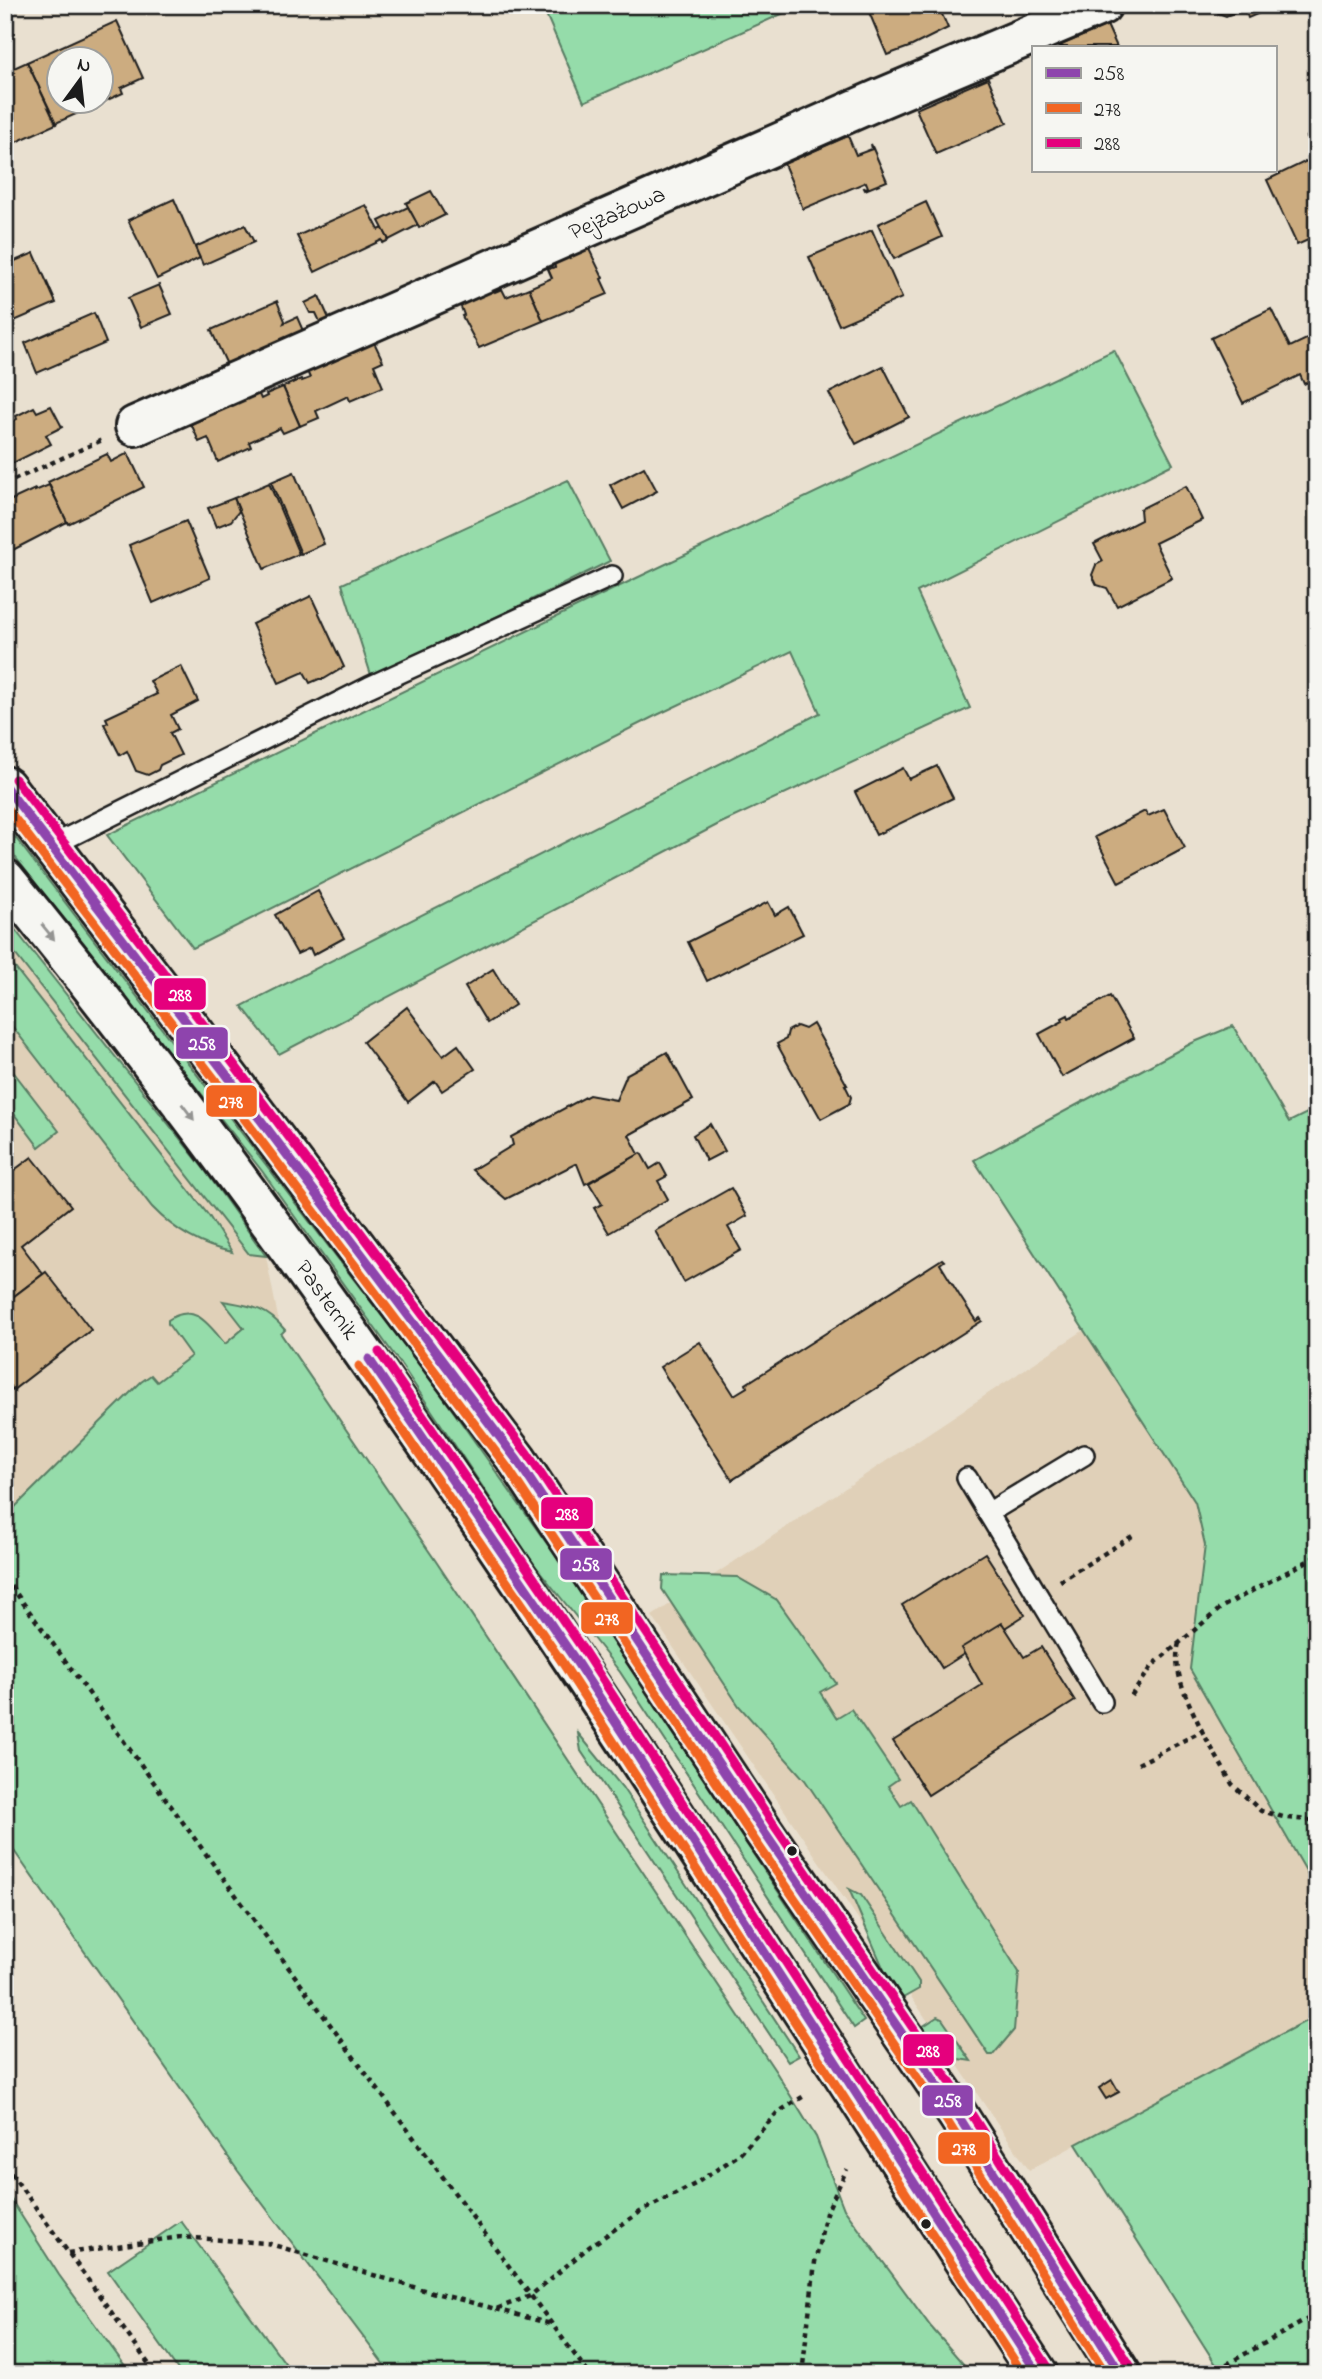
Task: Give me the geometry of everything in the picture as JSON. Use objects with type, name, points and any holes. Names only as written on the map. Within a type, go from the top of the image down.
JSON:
[{"type":"main road","name":"Pejzażowa","points":[[135,426],[877,100],[1102,5]]},
{"type":"main road","points":[[5,786],[517,1460],[764,1832],[957,2114],[1121,2374]]},
{"type":"main road","name":"Pasternik","points":[[5,879],[152,1064],[363,1350],[572,1655],[1038,2374]]},
{"type":"lane","points":[[51,846],[369,687],[612,576]]},
{"type":"lane","points":[[988,1513],[1084,1455]]},
{"type":"lane","points":[[967,1478],[1102,1702]]},
{"type":"path","points":[[5,484],[135,426]]},
{"type":"path","points":[[1039,1594],[1134,1535]]},
{"type":"path","points":[[1125,1703],[1153,1665],[1222,1607],[1317,1556]]},
{"type":"path","points":[[5,1578],[589,2374]]},
{"type":"path","points":[[1180,1641],[1176,1655],[1180,1677],[1202,1731],[1232,1784],[1261,1811],[1287,1818],[1317,1821]]},
{"type":"path","points":[[1138,1764],[1202,1731]]},
{"type":"path","points":[[495,2309],[530,2296],[589,2247],[640,2212],[695,2184],[740,2154],[777,2113],[804,2096]]},
{"type":"path","points":[[5,2165],[156,2374]]},
{"type":"path","points":[[802,2374],[815,2262],[827,2213],[846,2169]]},
{"type":"path","points":[[68,2253],[180,2237],[267,2243],[551,2325]]},
{"type":"path","points":[[1209,2374],[1317,2314]]},
{"type":"shaded area","points":[[5,917],[204,1169],[266,1256],[281,1333],[5,1554]]},
{"type":"shaded area","points":[[1084,1330],[1195,1502],[1205,1545],[1190,1669],[1317,1890],[1317,2015],[1029,2170],[652,1616]]},
{"type":"green space","points":[[542,5],[802,5],[584,102]]},
{"type":"green space","points":[[1114,350],[1173,464],[917,592],[970,708],[719,824],[279,1054],[242,1006],[820,713],[792,651],[655,716],[193,948],[107,835],[622,585]]},
{"type":"green space","points":[[568,480],[610,561],[372,678],[342,584]]},
{"type":"green space","points":[[5,824],[434,1384],[560,1562],[864,2021],[854,2028],[620,1672],[534,1564],[402,1366],[262,1171],[5,844]]},
{"type":"green space","points":[[5,917],[204,1169],[266,1256],[249,1254],[5,941]]},
{"type":"green space","points":[[5,955],[209,1216],[232,1252],[209,1246],[189,1236],[152,1207],[5,1017]]},
{"type":"green space","points":[[1233,1026],[1289,1122],[1317,1108],[1317,1890],[1190,1669],[1205,1545],[1195,1502],[974,1160],[1192,1043]]},
{"type":"green space","points":[[5,1061],[59,1131],[39,1147],[5,1102]]},
{"type":"green space","points":[[223,1301],[250,1306],[264,1312],[285,1330],[281,1334],[776,2072],[816,2137],[844,2209],[931,2327],[972,2374],[391,2374],[238,2171],[5,1838],[5,1517],[141,1382],[151,1375],[157,1382],[191,1356],[168,1324],[168,1320],[186,1313],[194,1315],[207,1323],[225,1344],[244,1328]]},
{"type":"green space","points":[[663,1575],[737,1577],[777,1600],[836,1683],[820,1692],[836,1718],[851,1709],[898,1779],[888,1786],[901,1806],[911,1800],[1019,1972],[1014,2030],[993,2055],[989,2055],[805,1780],[739,1706],[662,1589]]},
{"type":"green space","points":[[578,1733],[622,1787],[799,2056],[788,2062],[581,1751]]},
{"type":"green space","points":[[849,1889],[861,1895],[919,1982],[919,1989],[903,1998],[884,1970]]},
{"type":"green space","points":[[1317,2015],[1317,2374],[1222,2374],[1076,2144]]},
{"type":"green space","points":[[937,2017],[942,2019],[971,2061],[946,2057],[922,2027]]},
{"type":"green space","points":[[5,2190],[59,2275],[131,2374],[5,2374]]},
{"type":"green space","points":[[181,2221],[293,2374],[181,2374],[108,2271]]},
{"type":"building","points":[[866,5],[938,5],[948,28],[887,55]]},
{"type":"building","points":[[1214,5],[1278,5],[1248,18],[1244,8],[1226,16],[1218,13]]},
{"type":"building","points":[[117,21],[143,78],[121,88],[123,93],[116,96],[116,46],[62,46]]},
{"type":"building","points":[[1107,25],[1117,46],[1059,46]]},
{"type":"building","points":[[46,53],[46,102],[27,62]]},
{"type":"building","points":[[27,62],[46,103],[46,116],[52,116],[56,124],[5,147],[5,72]]},
{"type":"building","points":[[988,78],[1007,123],[936,154],[916,109]]},
{"type":"building","points":[[53,116],[72,116],[56,123]]},
{"type":"building","points":[[1317,132],[1317,156],[1314,157],[1306,137]]},
{"type":"building","points":[[848,136],[856,155],[872,149],[871,144],[887,181],[865,190],[864,188],[868,187],[866,182],[803,209],[784,164]]},
{"type":"building","points":[[1317,156],[1317,236],[1297,245],[1267,180]]},
{"type":"building","points":[[431,191],[445,215],[419,228],[406,203]]},
{"type":"building","points":[[174,199],[200,258],[157,279],[128,220]]},
{"type":"building","points":[[926,202],[942,237],[894,259],[878,224]]},
{"type":"building","points":[[366,205],[379,230],[383,228],[389,240],[383,243],[382,240],[315,272],[297,236]]},
{"type":"building","points":[[408,207],[418,225],[389,240],[379,221]]},
{"type":"building","points":[[245,225],[254,242],[203,265],[195,247]]},
{"type":"building","points":[[872,230],[902,298],[839,325],[809,257]]},
{"type":"building","points":[[587,245],[608,294],[543,321],[529,288],[552,278],[548,269],[555,267],[553,260]]},
{"type":"building","points":[[34,253],[56,303],[5,325],[5,265]]},
{"type":"building","points":[[159,285],[172,314],[141,327],[128,298]]},
{"type":"building","points":[[492,285],[495,292],[502,289],[506,297],[529,288],[543,321],[479,348],[462,316],[464,315],[458,299]]},
{"type":"building","points":[[319,296],[331,323],[322,326],[316,313],[310,313],[305,303]]},
{"type":"building","points":[[277,301],[284,323],[297,317],[304,333],[228,367],[211,330]]},
{"type":"building","points":[[1271,309],[1290,347],[1317,334],[1317,378],[1304,384],[1300,375],[1243,403],[1211,338]]},
{"type":"building","points":[[94,313],[106,343],[37,373],[25,343]]},
{"type":"building","points":[[373,340],[383,361],[374,365],[383,387],[350,401],[348,396],[316,411],[319,418],[300,426],[283,387],[310,378],[305,367]]},
{"type":"building","points":[[883,366],[909,417],[856,444],[829,393]]},
{"type":"building","points":[[283,387],[300,426],[283,433],[280,428],[249,442],[251,447],[218,462],[208,438],[199,442],[190,421],[256,388],[261,399]]},
{"type":"building","points":[[51,406],[62,427],[46,435],[51,444],[5,467],[5,425],[34,407],[37,412]]},
{"type":"building","points":[[128,453],[144,487],[68,524],[48,482],[107,454],[111,462]]},
{"type":"building","points":[[644,467],[657,491],[623,509],[610,485]]},
{"type":"building","points":[[294,472],[324,544],[301,554],[271,482]]},
{"type":"building","points":[[269,483],[299,554],[264,569],[234,498]]},
{"type":"building","points":[[49,485],[67,522],[5,554],[5,503]]},
{"type":"building","points":[[1186,486],[1202,520],[1155,543],[1172,578],[1117,606],[1107,588],[1097,585],[1092,575],[1096,565],[1103,561],[1094,544],[1141,520],[1140,509]]},
{"type":"building","points":[[234,498],[239,511],[231,521],[216,527],[208,508]]},
{"type":"building","points":[[186,521],[210,578],[153,603],[129,545]]},
{"type":"building","points":[[311,596],[344,667],[324,679],[310,683],[304,672],[279,683],[252,624]]},
{"type":"building","points":[[181,666],[198,701],[171,715],[178,729],[170,733],[181,755],[160,765],[158,770],[148,775],[136,771],[127,751],[120,755],[104,724],[108,722],[106,718],[157,694],[150,681]]},
{"type":"building","points":[[937,766],[953,798],[876,835],[855,792],[903,768],[909,779]]},
{"type":"building","points":[[1164,809],[1185,848],[1119,883],[1095,837],[1145,811],[1148,816]]},
{"type":"building","points":[[318,891],[344,938],[313,955],[310,948],[297,954],[275,915]]},
{"type":"building","points":[[768,902],[775,915],[789,907],[803,934],[707,981],[688,942]]},
{"type":"building","points":[[493,969],[515,1005],[487,1023],[465,987]]},
{"type":"building","points":[[1110,996],[1134,1038],[1062,1077],[1039,1034],[1063,1021],[1062,1018],[1068,1015],[1069,1018]]},
{"type":"building","points":[[407,1007],[443,1056],[458,1045],[475,1069],[442,1091],[435,1081],[408,1102],[363,1042]]},
{"type":"building","points":[[813,1024],[851,1097],[849,1104],[821,1119],[777,1044],[786,1039],[788,1031],[797,1026],[805,1029]]},
{"type":"building","points":[[667,1052],[693,1100],[629,1135],[639,1154],[585,1184],[575,1164],[506,1199],[472,1170],[513,1145],[511,1137],[589,1095],[616,1100],[627,1074]]},
{"type":"building","points":[[710,1124],[725,1151],[706,1161],[693,1135]]},
{"type":"building","points":[[641,1153],[650,1169],[660,1163],[667,1176],[658,1181],[668,1199],[609,1233],[594,1208],[602,1204],[589,1183]]},
{"type":"building","points":[[32,1157],[71,1206],[21,1245],[43,1274],[5,1303],[5,1177]]},
{"type":"building","points":[[731,1188],[747,1216],[728,1227],[741,1250],[684,1282],[655,1231]]},
{"type":"building","points":[[942,1259],[944,1261],[940,1264],[961,1298],[976,1321],[980,1318],[982,1321],[732,1480],[660,1367],[700,1342],[734,1395],[747,1387],[746,1384]]},
{"type":"building","points":[[46,1272],[91,1330],[13,1390],[5,1379],[5,1303]]},
{"type":"building","points":[[985,1553],[1025,1615],[942,1668],[902,1605]]},
{"type":"building","points":[[1002,1623],[1024,1657],[1041,1647],[1075,1701],[928,1795],[893,1741],[982,1685],[961,1648]]},
{"type":"building","points":[[1112,2080],[1119,2092],[1106,2099],[1099,2088]]},
{"type":"transit line","name":"288","points":[[15,779],[527,1453],[774,1825],[967,2107],[1131,2367]]},
{"type":"transit line","name":"258","points":[[5,786],[517,1460],[764,1832],[957,2114],[1121,2374]]},
{"type":"transit line","name":"278","points":[[5,806],[507,1467],[754,1839],[947,2121],[1106,2374]]},
{"type":"transit line","name":"288","points":[[379,1352],[582,1648],[1048,2367]]},
{"type":"transit line","name":"258","points":[[369,1359],[572,1655],[1038,2374]]},
{"type":"transit line","name":"278","points":[[359,1366],[562,1662],[1023,2374]]}]
